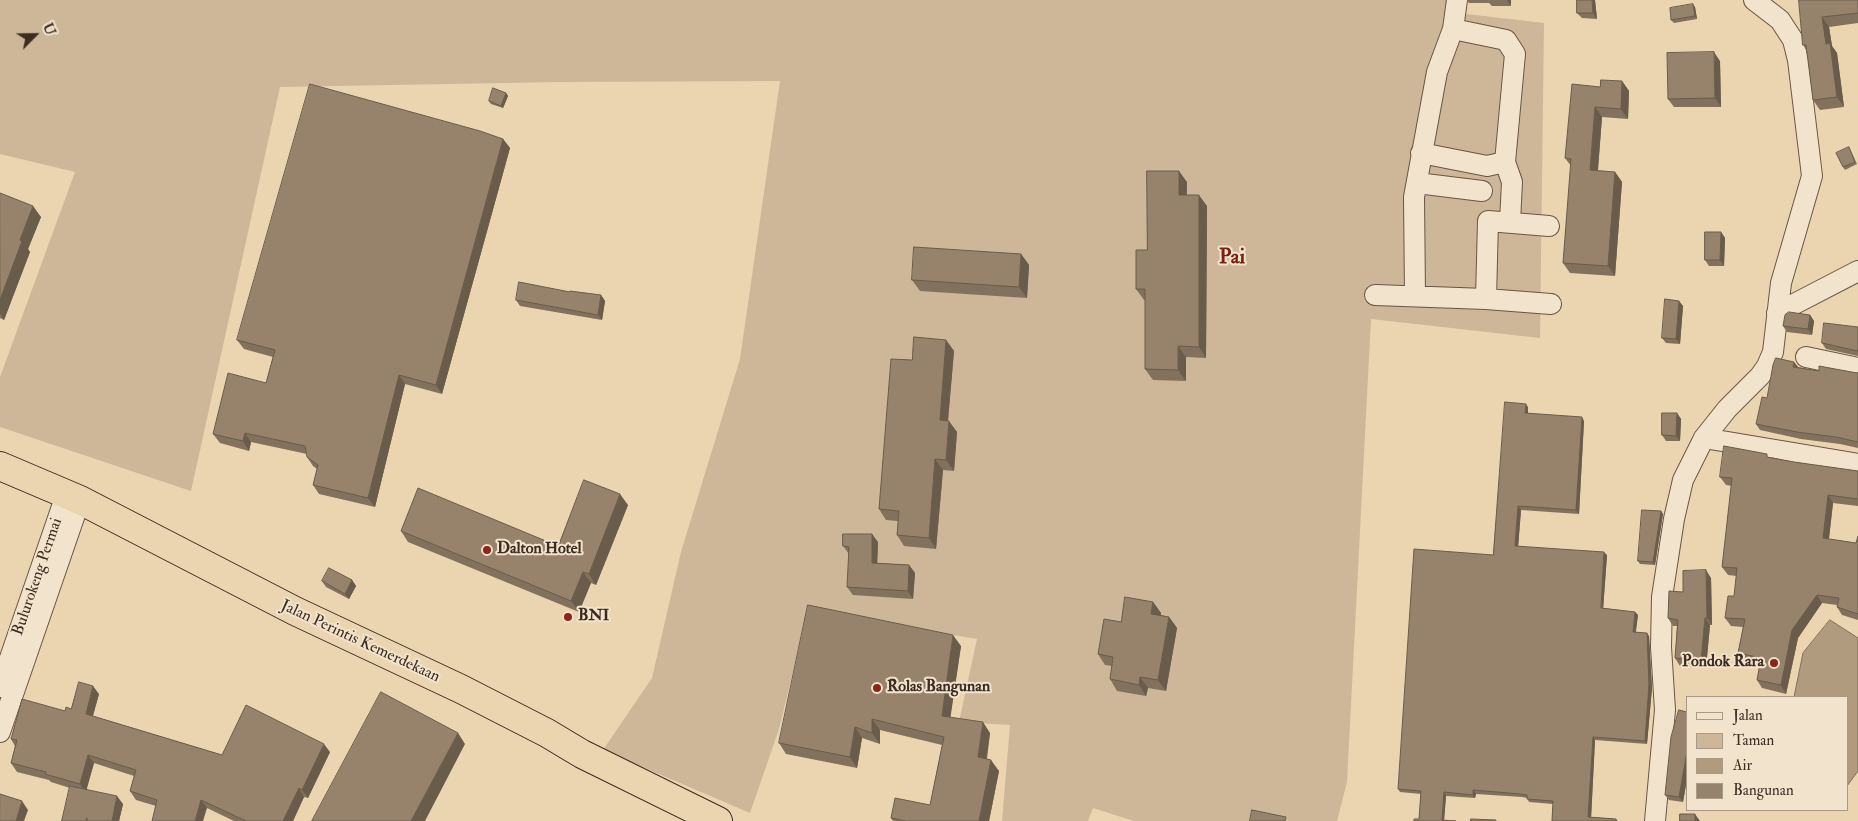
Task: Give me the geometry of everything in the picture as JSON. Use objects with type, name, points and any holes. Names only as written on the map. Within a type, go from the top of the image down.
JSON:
[{"type":"highway","name":"Jalan Perintis Kemerdekaan","points":[[0,466],[73,498],[295,611],[460,689],[548,733],[582,754],[718,821]]},
{"type":"street","points":[[1415,296],[1414,197],[1437,72],[1454,29],[1457,0]]},
{"type":"street","points":[[1655,821],[1665,710],[1661,647],[1662,597],[1674,519],[1683,480],[1704,438],[1727,409],[1768,366],[1772,352],[1781,283],[1812,176],[1798,60],[1793,40],[1780,20],[1754,0]]},
{"type":"street","points":[[1454,29],[1506,40],[1515,54],[1496,164],[1482,191],[1488,221],[1486,299]]},
{"type":"street","points":[[1422,153],[1496,164],[1512,182],[1510,222]]},
{"type":"street","points":[[1417,183],[1482,191]]},
{"type":"street","points":[[1488,221],[1548,226]]},
{"type":"street","points":[[1777,313],[1858,270]]},
{"type":"street","points":[[1375,295],[1486,299],[1552,304]]},
{"type":"street","points":[[1806,357],[1858,368]]},
{"type":"street","points":[[1704,438],[1858,464]]},
{"type":"street","points":[[0,732],[73,498]]},
{"type":"street","name":"Bulurokeng Permai","points":[[0,687],[73,498]]},
{"type":"green space","points":[[0,0],[1457,0],[1458,13],[1544,23],[1540,338],[1371,319],[1347,782],[1337,821],[1134,821],[1093,808],[1088,821],[1002,821],[1010,725],[959,722],[977,639],[808,611],[779,729],[750,813],[603,750],[652,678],[681,552],[740,359],[780,81],[562,82],[280,87],[191,491],[0,427],[0,377],[75,172],[0,154]]},
{"type":"water","points":[[1830,620],[1858,638],[1858,771],[1848,785],[1848,696],[1794,696],[1803,653]]},
{"type":"building","points":[[1577,0],[1592,0],[1593,13],[1577,13]]},
{"type":"building","points":[[1799,0],[1858,0],[1858,13],[1822,17],[1826,44],[1830,43],[1837,97],[1813,100],[1806,45],[1803,45]]},
{"type":"building","points":[[1693,4],[1695,16],[1671,20],[1670,8]]},
{"type":"building","points":[[1714,52],[1715,98],[1668,99],[1667,53]]},
{"type":"building","points":[[1601,80],[1622,81],[1621,109],[1595,107],[1590,170],[1615,172],[1608,266],[1563,263],[1571,159],[1565,158],[1572,84],[1600,87]]},
{"type":"building","points":[[310,84],[503,139],[436,385],[399,375],[368,498],[313,485],[318,465],[307,457],[305,446],[245,433],[243,441],[213,434],[228,373],[266,383],[275,350],[237,340]]},
{"type":"building","points":[[493,88],[506,93],[501,106],[489,101]]},
{"type":"building","points":[[1849,147],[1855,162],[1843,167],[1836,153]]},
{"type":"building","points":[[1147,171],[1179,171],[1179,195],[1199,195],[1199,347],[1178,346],[1178,370],[1145,369],[1145,289],[1136,289],[1136,250],[1147,250]]},
{"type":"building","points":[[0,193],[33,206],[0,300]]},
{"type":"building","points":[[1705,232],[1721,232],[1720,260],[1705,260]]},
{"type":"building","points":[[914,247],[1021,254],[1019,287],[912,280]]},
{"type":"building","points":[[519,282],[570,292],[601,295],[598,315],[516,300]]},
{"type":"building","points":[[1665,299],[1679,301],[1676,339],[1662,338]]},
{"type":"building","points":[[1789,312],[1810,315],[1808,329],[1783,326],[1785,315]]},
{"type":"building","points":[[1824,323],[1858,327],[1858,351],[1822,343]]},
{"type":"building","points":[[914,337],[946,340],[940,420],[949,421],[946,460],[935,459],[929,538],[897,535],[899,511],[879,509],[891,359],[912,360]]},
{"type":"building","points":[[1776,358],[1794,362],[1793,367],[1819,371],[1819,366],[1858,372],[1858,442],[1756,424],[1762,397],[1767,398]]},
{"type":"building","points":[[1505,402],[1526,404],[1525,413],[1582,417],[1576,510],[1518,506],[1515,546],[1604,552],[1601,608],[1635,612],[1633,632],[1647,633],[1649,684],[1645,741],[1593,737],[1588,817],[1616,819],[1616,821],[1552,821],[1553,801],[1527,799],[1527,795],[1520,794],[1473,790],[1473,795],[1444,792],[1442,820],[1456,821],[1414,821],[1414,819],[1419,819],[1421,791],[1398,789],[1414,549],[1493,555]]},
{"type":"building","points":[[1662,413],[1677,413],[1676,436],[1662,435]]},
{"type":"building","points":[[1724,446],[1767,454],[1767,457],[1858,471],[1858,499],[1828,495],[1823,538],[1856,543],[1858,536],[1858,614],[1837,607],[1839,598],[1817,595],[1792,630],[1781,685],[1757,680],[1761,658],[1738,653],[1745,619],[1725,618],[1728,596],[1734,596],[1737,568],[1722,567],[1732,478],[1720,477]]},
{"type":"building","name":"Dalton Hotel","points":[[584,480],[620,494],[589,574],[583,572],[571,601],[401,531],[418,488],[558,546]]},
{"type":"building","points":[[1642,510],[1661,511],[1653,562],[1638,561]]},
{"type":"building","points":[[843,534],[872,534],[872,563],[909,565],[908,591],[847,587],[849,547],[843,546]]},
{"type":"building","points":[[329,568],[352,580],[345,594],[322,581]]},
{"type":"building","points":[[1706,570],[1707,618],[1705,618],[1701,661],[1675,658],[1678,620],[1668,618],[1669,591],[1683,592],[1683,571]]},
{"type":"building","points":[[1125,597],[1153,602],[1151,614],[1169,617],[1158,680],[1140,677],[1139,685],[1110,679],[1113,657],[1098,654],[1104,619],[1121,622]]},
{"type":"building","name":"Rolas Bangunan","points":[[808,605],[953,635],[942,716],[983,722],[978,757],[991,760],[979,821],[906,821],[891,818],[895,798],[930,805],[944,737],[872,719],[872,733],[855,727],[850,757],[779,743]]},
{"type":"building","points":[[79,682],[93,686],[86,714],[222,755],[246,705],[324,744],[302,790],[299,788],[283,821],[246,821],[201,800],[195,821],[152,821],[157,800],[130,791],[136,770],[88,755],[80,784],[45,774],[46,772],[11,763],[17,740],[11,739],[22,699],[65,711],[66,707],[71,709]]},
{"type":"building","points":[[381,692],[458,733],[411,821],[312,821]]},
{"type":"building","points":[[1679,710],[1686,712],[1686,758],[1679,797],[1665,795],[1671,737]]},
{"type":"building","points":[[70,786],[117,796],[112,821],[87,821],[87,818],[86,821],[62,821]]},
{"type":"building","points":[[0,794],[22,801],[16,821],[0,821]]},
{"type":"building","points":[[1252,810],[1286,817],[1285,821],[1250,821]]},
{"type":"building","points":[[1680,814],[1695,814],[1695,821],[1680,821]]},
{"type":"building","points":[[1471,819],[1496,820],[1496,821],[1471,821]]},
{"type":"place","name":"Dalton Hotel","points":[[487,550]]},
{"type":"place","name":"BNI","points":[[568,617]]},
{"type":"place","name":"Pondok Rara","points":[[1774,663]]},
{"type":"place","name":"Rolas Bangunan","points":[[877,688]]},
{"type":"district","name":"Pai","points":[[1232,258]]}]
